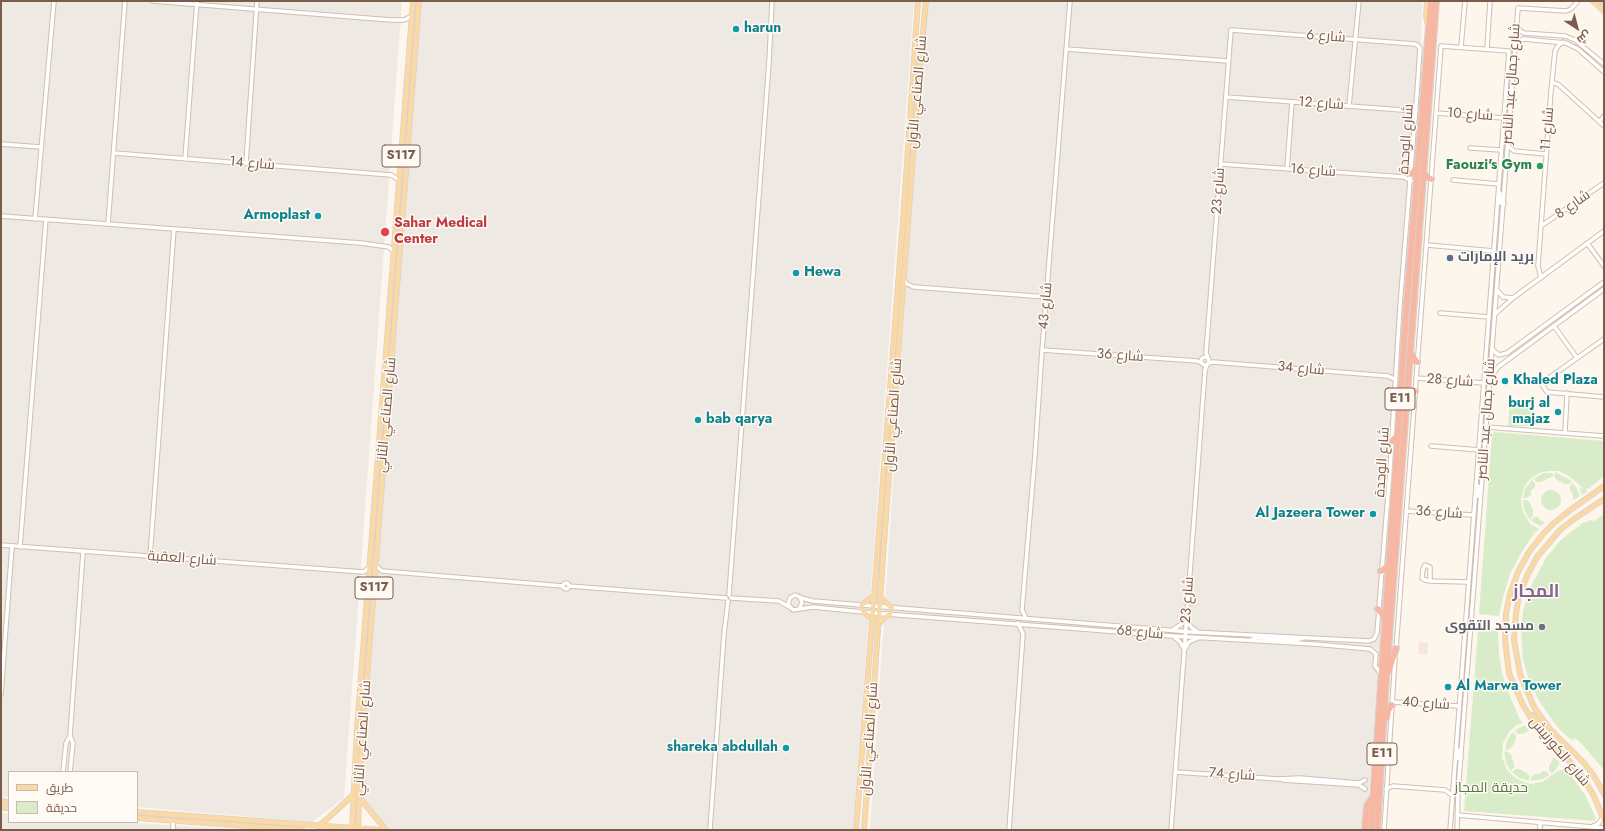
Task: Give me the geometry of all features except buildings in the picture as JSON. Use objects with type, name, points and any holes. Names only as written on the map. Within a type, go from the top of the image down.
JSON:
[{"type":"highway","name":"شارع الوحدة","points":[[1371,830],[1397,436],[1431,1]]},
{"type":"highway","name":"شارع الوحدة","points":[[1377,830],[1386,679],[1436,1]]},
{"type":"highway","points":[[1417,93],[1424,86]]},
{"type":"highway","points":[[1411,174],[1417,168]]},
{"type":"highway","points":[[1423,174],[1431,179]]},
{"type":"highway","points":[[1400,306],[1406,314]]},
{"type":"highway","points":[[1410,353],[1417,362]]},
{"type":"highway","points":[[1396,372],[1402,367]]},
{"type":"highway","points":[[1406,402],[1415,392]]},
{"type":"highway","points":[[1391,442],[1397,436]]},
{"type":"highway","points":[[1381,570],[1389,565]]},
{"type":"highway","points":[[1378,609],[1385,618]]},
{"type":"highway","points":[[1386,679],[1396,648]]},
{"type":"highway","points":[[1383,728],[1392,703]]},
{"type":"highway","points":[[1366,830],[1367,806],[1373,797]]},
{"type":"main road","name":"شارع الصناعي الثاني","points":[[352,829],[356,748],[414,1]]},
{"type":"main road","name":"شارع الصناعي الثاني","points":[[358,829],[360,765],[420,1]]},
{"type":"main road","name":"شارع الصناعي الأول","points":[[856,830],[875,595],[918,1]]},
{"type":"main road","name":"شارع الصناعي الأول","points":[[864,830],[918,82],[926,1]]},
{"type":"main road","points":[[1428,1],[1426,16],[1428,28]]},
{"type":"main road","points":[[1593,1],[1604,11]]},
{"type":"main road","name":"شارع الكورنيش","points":[[1603,818],[1593,794],[1581,775],[1540,731],[1526,711],[1512,682],[1507,665],[1505,638],[1506,613],[1512,587],[1522,565],[1534,545],[1549,528],[1569,511],[1604,486]]},
{"type":"main road","name":"شارع الكورنيش","points":[[1604,499],[1570,522],[1546,545],[1534,563],[1524,583],[1518,602],[1514,631],[1514,649],[1520,674],[1531,701],[1541,718],[1554,734],[1584,763],[1594,776],[1604,794]]},
{"type":"main road","points":[[1546,545],[1546,542],[1554,532],[1553,529],[1549,528]]},
{"type":"main road","points":[[862,605],[875,595]]},
{"type":"main road","points":[[881,597],[886,604],[892,608]]},
{"type":"main road","points":[[863,612],[873,620]]},
{"type":"main road","points":[[878,626],[884,618],[890,614]]},
{"type":"main road","points":[[1526,711],[1530,713],[1537,723],[1541,722],[1541,718]]},
{"type":"main road","points":[[318,826],[354,794]]},
{"type":"main road","points":[[359,797],[386,830]]},
{"type":"main road","points":[[138,812],[381,830]]},
{"type":"main road","points":[[138,818],[302,830]]},
{"type":"street","points":[[35,219],[54,1]]},
{"type":"street","points":[[108,224],[125,1]]},
{"type":"street","points":[[153,1],[196,3],[404,20],[413,16]]},
{"type":"street","points":[[246,163],[257,1]]},
{"type":"street","points":[[710,830],[769,62],[772,1]]},
{"type":"street","name":"شارع 43","points":[[1017,618],[1022,610],[1036,455],[1042,350],[1070,1]]},
{"type":"street","points":[[1348,106],[1359,1]]},
{"type":"street","points":[[1461,48],[1465,1]]},
{"type":"street","points":[[1384,830],[1386,781],[1441,46],[1487,49],[1490,1]]},
{"type":"street","name":"شارع جمال عبد الناصر","points":[[1456,830],[1497,289],[1499,243],[1504,204],[1518,8],[1566,11],[1571,9],[1578,1]]},
{"type":"street","points":[[185,158],[196,3]]},
{"type":"street","points":[[404,20],[412,27]]},
{"type":"street","points":[[1517,25],[1520,31],[1524,34],[1565,36],[1575,40],[1604,64]]},
{"type":"street","name":"شارع 6","points":[[1231,30],[1414,44],[1420,48],[1417,93]]},
{"type":"street","name":"شارع 23","points":[[1171,830],[1231,30]]},
{"type":"street","points":[[1537,40],[1537,37],[1553,36]]},
{"type":"street","points":[[1515,44],[1523,39],[1562,42],[1576,47],[1604,72]]},
{"type":"street","points":[[1550,41],[1555,51]]},
{"type":"street","points":[[1555,51],[1562,42]]},
{"type":"street","points":[[1066,49],[1228,61]]},
{"type":"street","name":"شارع جمال عبد الناصر","points":[[1450,830],[1509,51],[1487,49]]},
{"type":"street","name":"شارع 11","points":[[1541,278],[1538,266],[1555,51]]},
{"type":"street","points":[[1591,60],[1593,58],[1604,64]]},
{"type":"street","points":[[1552,82],[1558,85],[1604,126]]},
{"type":"street","points":[[1378,609],[1417,93]]},
{"type":"street","name":"شارع 12","points":[[1226,97],[1416,111]]},
{"type":"street","points":[[1287,169],[1292,102]]},
{"type":"street","name":"شارع 10","points":[[1436,113],[1504,118]]},
{"type":"street","points":[[1599,122],[1604,116]]},
{"type":"street","points":[[1,144],[41,147]]},
{"type":"street","points":[[1508,146],[1514,151],[1546,154]]},
{"type":"street","points":[[1470,148],[1501,150]]},
{"type":"street","points":[[1507,157],[1514,151]]},
{"type":"street","name":"شارع 14","points":[[114,153],[391,175],[399,180]]},
{"type":"street","name":"شارع 16","points":[[1221,164],[1404,177],[1411,181]]},
{"type":"street","points":[[391,175],[396,173],[400,168]]},
{"type":"street","name":"شارع 16","points":[[1404,177],[1411,174]]},
{"type":"street","points":[[1453,180],[1499,184]]},
{"type":"street","name":"شارع 8","points":[[1541,226],[1604,183]]},
{"type":"street","points":[[1498,191],[1500,194],[1500,203],[1504,204]]},
{"type":"street","points":[[1,216],[386,246],[391,248],[394,252]]},
{"type":"street","points":[[20,547],[46,219]]},
{"type":"street","points":[[1496,226],[1499,226],[1499,243]]},
{"type":"street","points":[[150,557],[174,229]]},
{"type":"street","points":[[1495,315],[1513,298],[1604,231]]},
{"type":"street","points":[[386,246],[395,241]]},
{"type":"street","points":[[1588,243],[1604,266]]},
{"type":"street","points":[[1427,245],[1494,251]]},
{"type":"street","points":[[904,280],[914,287]]},
{"type":"street","points":[[1492,348],[1496,354],[1505,354],[1604,282]]},
{"type":"street","points":[[903,291],[914,287],[1047,297]]},
{"type":"street","points":[[1497,289],[1503,297],[1513,298]]},
{"type":"street","points":[[1490,380],[1496,368],[1604,289]]},
{"type":"street","points":[[1440,313],[1489,317]]},
{"type":"street","points":[[1532,342],[1531,338],[1543,329],[1544,326]]},
{"type":"street","points":[[1554,326],[1577,358]]},
{"type":"street","points":[[1604,339],[1546,380],[1543,385],[1545,391],[1604,397]]},
{"type":"street","name":"شارع 36","points":[[1042,350],[1205,361]]},
{"type":"street","name":"شارع 34","points":[[1205,361],[1388,376],[1396,380]]},
{"type":"street","points":[[1388,376],[1396,372]]},
{"type":"street","name":"شارع 28","points":[[1416,378],[1484,383]]},
{"type":"street","points":[[1565,432],[1567,393]]},
{"type":"street","points":[[1486,427],[1604,436]]},
{"type":"street","points":[[1431,446],[1479,450],[1481,451],[1480,463],[1483,464]]},
{"type":"street","points":[[1476,485],[1479,487],[1478,498],[1480,501]]},
{"type":"street","name":"شارع 36","points":[[1406,511],[1473,515]]},
{"type":"street","name":"شارع العقبة","points":[[1,545],[362,572]]},
{"type":"street","points":[[1,694],[12,546]]},
{"type":"street","points":[[62,771],[66,743],[70,736],[83,552]]},
{"type":"street","points":[[376,565],[382,571],[563,586],[566,589],[569,586],[779,601],[795,595],[801,598],[802,603],[800,608],[796,610],[779,601]]},
{"type":"street","points":[[369,579],[362,572],[370,567]]},
{"type":"street","points":[[375,576],[382,571]]},
{"type":"street","points":[[1430,580],[1468,582]]},
{"type":"street","points":[[789,607],[788,602],[790,598]]},
{"type":"street","name":"شارع 68","points":[[801,598],[813,601],[892,608],[1172,630],[1368,641],[1374,638],[1377,632],[1378,609]]},
{"type":"street","name":"شارع 68","points":[[800,608],[813,607],[1185,637],[1250,640],[1373,650],[1376,656],[1376,667],[1381,674]]},
{"type":"street","points":[[1022,610],[1026,618]]},
{"type":"street","points":[[1172,630],[1180,627],[1186,621],[1191,627],[1199,632]]},
{"type":"street","points":[[1009,830],[1023,634],[1018,624]]},
{"type":"street","points":[[1023,634],[1030,624]]},
{"type":"street","points":[[1172,636],[1180,642],[1184,650]]},
{"type":"street","points":[[1250,640],[1257,637],[1296,640],[1304,638]]},
{"type":"street","points":[[1184,650],[1189,642],[1199,638]]},
{"type":"street","points":[[1343,647],[1351,643],[1345,639]]},
{"type":"street","name":"شارع 40","points":[[1392,703],[1459,706]]},
{"type":"street","points":[[70,736],[73,743],[70,771]]},
{"type":"street","points":[[1456,742],[1458,745],[1457,758],[1461,759]]},
{"type":"street","points":[[1175,769],[1183,772]]},
{"type":"street","name":"شارع 74","points":[[1175,769],[1183,772],[1359,785],[1365,789]]},
{"type":"street","points":[[1175,777],[1183,772]]},
{"type":"street","name":"شارع 74","points":[[1278,779],[1300,778],[1359,782],[1365,780]]},
{"type":"street","points":[[1453,778],[1456,778],[1456,789],[1458,792]]},
{"type":"street","points":[[1386,781],[1393,786]]},
{"type":"street","points":[[1445,790],[1453,784]]},
{"type":"street","points":[[1386,789],[1393,786],[1445,790],[1452,795]]},
{"type":"street","points":[[1457,816],[1604,828]]},
{"type":"street","points":[[1592,826],[1598,824],[1603,818]]},
{"type":"street","points":[[173,821],[173,830]]},
{"type":"street","points":[[1540,822],[1540,830]]},
{"type":"shaded area","points":[[1,1],[402,1],[344,798],[312,822],[138,807],[138,771],[8,771],[8,797],[1,796]]},
{"type":"shaded area","points":[[420,1],[914,1],[853,830],[402,830],[389,829],[361,795]]},
{"type":"shaded area","points":[[925,1],[1422,1],[1421,82],[1415,172],[1366,830],[870,830]]},
{"type":"shaded area","points":[[1419,642],[1428,643],[1427,655],[1418,654]]},
{"type":"shaded area","points":[[1,813],[8,814],[8,823],[135,823],[247,830],[1,830]]},
{"type":"green space","points":[[1510,400],[1535,402],[1532,426],[1508,426]]},
{"type":"green space","points":[[1494,432],[1604,441],[1604,476],[1590,488],[1585,489],[1588,491],[1582,495],[1579,487],[1584,489],[1569,476],[1558,471],[1539,473],[1530,479],[1525,485],[1521,499],[1522,510],[1530,524],[1539,529],[1535,533],[1533,528],[1534,534],[1521,553],[1510,574],[1499,616],[1479,614],[1492,434]]},
{"type":"green space","points":[[1555,472],[1570,480],[1576,487],[1580,496],[1573,500],[1570,485],[1573,484],[1571,482],[1570,484],[1565,484],[1557,480],[1554,477]]},
{"type":"green space","points":[[1545,473],[1553,473],[1553,476],[1541,482],[1536,482],[1535,479],[1532,481],[1535,483],[1535,487],[1531,491],[1531,495],[1527,498],[1523,498],[1525,489],[1532,480]]},
{"type":"green space","points":[[1551,490],[1558,493],[1561,500],[1558,507],[1551,510],[1544,507],[1541,500],[1544,493]]},
{"type":"green space","points":[[1523,500],[1527,500],[1530,503],[1533,511],[1533,516],[1530,517],[1532,520],[1534,517],[1538,517],[1541,521],[1545,522],[1541,526],[1534,523],[1528,517],[1524,509]]},
{"type":"green space","points":[[1604,514],[1604,770],[1581,743],[1575,738],[1573,740],[1569,738],[1560,730],[1538,699],[1528,677],[1523,660],[1521,628],[1523,611],[1530,588],[1546,558],[1560,541],[1572,531],[1583,523],[1590,520],[1594,521]]},
{"type":"green space","name":"حديقة المجاز","points":[[1478,630],[1498,631],[1502,673],[1520,720],[1523,723],[1518,724],[1509,732],[1503,743],[1502,757],[1507,770],[1517,779],[1530,784],[1542,782],[1560,770],[1567,770],[1585,795],[1596,818],[1595,821],[1464,811]]},
{"type":"green space","points":[[1525,725],[1529,731],[1522,734],[1517,734],[1516,731],[1513,733],[1516,735],[1516,739],[1512,747],[1505,750],[1507,741],[1511,734]]},
{"type":"green space","points":[[1504,751],[1511,755],[1514,763],[1514,768],[1511,769],[1513,772],[1515,769],[1519,769],[1527,773],[1530,777],[1529,781],[1519,778],[1510,770],[1506,763]]},
{"type":"green space","points":[[1554,757],[1560,763],[1554,772],[1543,779],[1531,781],[1531,777],[1535,774],[1539,774],[1543,771],[1548,772],[1549,775],[1552,773],[1549,771],[1549,766]]},
{"type":"place","name":"harun","points":[[736,29]]},
{"type":"place","name":"Faouzi's Gym","points":[[1540,166]]},
{"type":"place","name":"Armoplast","points":[[318,216]]},
{"type":"place","name":"Sahar Medical Center","points":[[385,232]]},
{"type":"place","name":"بريد الإمارات","points":[[1450,258]]},
{"type":"place","name":"Hewa","points":[[796,273]]},
{"type":"place","name":"Khaled Plaza","points":[[1505,381]]},
{"type":"place","name":"burj al majaz","points":[[1558,412]]},
{"type":"place","name":"bab qarya","points":[[698,420]]},
{"type":"place","name":"Al Jazeera Tower","points":[[1373,514]]},
{"type":"place","name":"مسجد التقوى","points":[[1542,627]]},
{"type":"place","name":"Al Marwa Tower","points":[[1448,687]]},
{"type":"place","name":"shareka abdullah","points":[[786,748]]},
{"type":"district","name":"المجاز","points":[[1536,593]]}]
